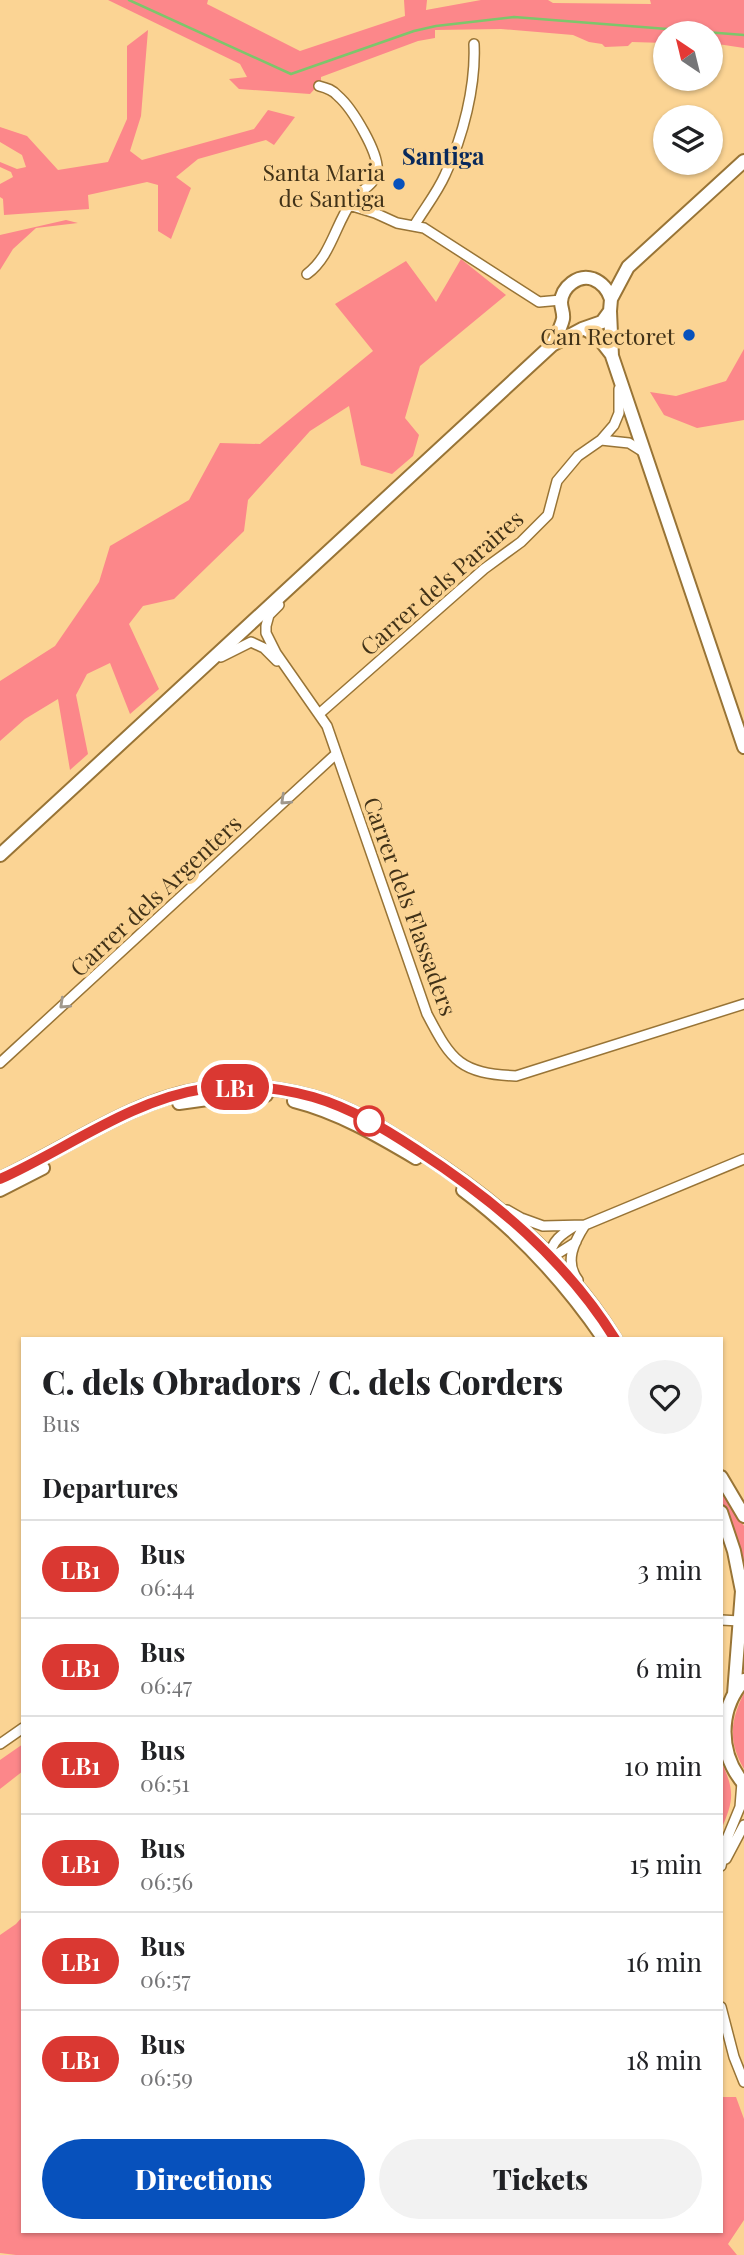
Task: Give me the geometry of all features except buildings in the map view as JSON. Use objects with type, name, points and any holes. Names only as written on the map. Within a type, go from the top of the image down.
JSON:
[{"type":"street","points":[[414,226],[446,174],[457,143],[472,84],[474,44]]},
{"type":"street","points":[[307,274],[324,257],[349,205],[376,177],[377,163],[375,152],[343,101],[329,89],[319,86]]},
{"type":"street","points":[[597,281],[628,267],[744,161]]},
{"type":"street","points":[[349,205],[397,223],[424,228],[539,302],[563,307],[575,325],[598,337],[612,356],[744,747]]},
{"type":"street","points":[[0,855],[552,345],[601,322],[628,267]]},
{"type":"street","points":[[552,345],[563,307],[564,291],[578,279],[588,278],[605,288],[610,305],[612,356]]},
{"type":"street","name":"Carrer dels Paraires","points":[[318,714],[484,569],[521,542],[548,514],[557,481],[578,456],[601,440],[614,425],[619,413],[617,369]]},
{"type":"street","points":[[601,440],[629,443],[645,453]]},
{"type":"street","name":"Carrer dels Flassaders","points":[[306,573],[270,615],[265,626],[266,633],[276,653],[327,726],[427,1014],[444,1047],[464,1066],[486,1075],[516,1076],[744,1004]]},
{"type":"street","name":"Carrer dels Flassaders","points":[[200,671],[229,652],[251,642],[264,648],[295,680]]},
{"type":"street","name":"Carrer dels Argenters","points":[[0,1063],[335,754]]},
{"type":"street","points":[[211,1098],[222,1091],[243,1091],[256,1087],[268,1092],[316,1101],[415,1158],[496,1216],[544,1263],[603,1337]]},
{"type":"street","points":[[0,1190],[125,1115],[161,1100],[202,1089],[256,1087],[314,1097],[355,1112],[520,1218],[543,1226],[581,1225]]},
{"type":"street","points":[[185,1094],[202,1094],[211,1098]]},
{"type":"street","points":[[163,1108],[169,1101],[185,1094]]},
{"type":"street","points":[[0,1179],[37,1167],[163,1108],[186,1101],[211,1098],[269,1096],[297,1101],[341,1115],[399,1144],[444,1172],[452,1173]]},
{"type":"street","points":[[125,1115],[129,1117],[141,1112],[143,1116]]},
{"type":"street","points":[[106,1134],[111,1126],[120,1122],[125,1115]]},
{"type":"street","points":[[596,1327],[588,1310],[550,1263],[550,1247],[559,1237],[581,1225],[744,1159]]},
{"type":"street","points":[[489,1199],[549,1255],[592,1305]]},
{"type":"street","points":[[496,1216],[505,1219],[538,1251],[549,1255],[554,1256],[576,1242]]},
{"type":"street","points":[[581,1225],[570,1254],[572,1273],[614,1337]]},
{"type":"street","points":[[723,1480],[744,1516]]},
{"type":"street","points":[[723,1518],[734,1551],[742,1591],[723,1730]]},
{"type":"street","points":[[723,1620],[740,1621]]},
{"type":"street","points":[[728,1703],[744,1680]]},
{"type":"street","points":[[0,1744],[21,1729]]},
{"type":"street","points":[[723,1740],[730,1761],[743,1783],[740,1807],[726,1841],[723,1857]]},
{"type":"street","points":[[723,1864],[744,1825]]},
{"type":"street","points":[[723,2015],[734,2057],[744,2082]]},
{"type":"shaded area","points":[[108,0],[208,0],[207,4],[300,51],[405,16],[404,0],[427,0],[426,10],[481,0],[651,4],[650,0],[744,0],[744,48],[723,45],[723,21],[653,21],[653,43],[632,42],[628,46],[605,47],[573,35],[501,29],[435,30],[435,38],[418,41],[321,77],[321,82],[310,94],[239,89],[229,79],[247,77],[240,64]]},
{"type":"shaded area","points":[[148,30],[141,116],[130,151],[142,160],[254,129],[268,110],[295,117],[274,145],[266,140],[198,159],[176,177],[191,188],[171,239],[158,231],[158,185],[147,182],[88,195],[89,209],[4,215],[0,184],[13,177],[11,172],[0,167],[0,162],[17,169],[26,167],[22,155],[0,142],[0,127],[27,136],[58,170],[108,162],[127,119],[127,46]]},
{"type":"shaded area","points":[[66,220],[78,223],[36,228],[13,249],[0,270],[0,235]]},
{"type":"shaded area","points":[[461,259],[506,295],[420,366],[405,418],[419,435],[413,456],[392,474],[361,465],[349,406],[310,431],[248,500],[244,531],[174,599],[143,606],[129,624],[159,689],[130,714],[110,663],[87,674],[76,695],[88,754],[70,770],[58,699],[25,719],[0,741],[0,681],[55,646],[99,582],[110,546],[189,500],[220,443],[260,444],[373,351],[335,304],[406,261],[436,302]]},
{"type":"shaded area","points":[[744,349],[744,420],[697,428],[664,415],[650,392],[676,396],[726,381]]},
{"type":"shaded area","points":[[723,1489],[744,1526],[744,1581],[723,1508]]},
{"type":"shaded area","points":[[744,1693],[744,1769],[735,1749],[733,1731],[736,1713]]},
{"type":"shaded area","points":[[21,1745],[21,1773],[0,1789],[0,1760]]},
{"type":"shaded area","points":[[723,1766],[731,1788],[723,1825]]},
{"type":"shaded area","points":[[21,1918],[21,2233],[723,2233],[723,2097],[736,2097],[744,2119],[744,2220],[728,2244],[737,2255],[0,2253],[0,1935]]},
{"type":"waterway","points":[[129,0],[291,74],[414,31],[514,17],[744,35]]},
{"type":"bus line","name":"LB1","points":[[0,1179],[50,1156],[129,1112],[202,1089],[239,1086],[277,1089],[314,1097],[355,1112],[393,1134],[489,1199],[516,1222],[574,1282],[614,1337]]},
{"type":"place","name":"Santa Maria de Santiga","points":[[399,184]]},
{"type":"place","name":"Can Rectoret","points":[[689,335]]},
{"type":"district","name":"Santiga","points":[[443,155]]}]
